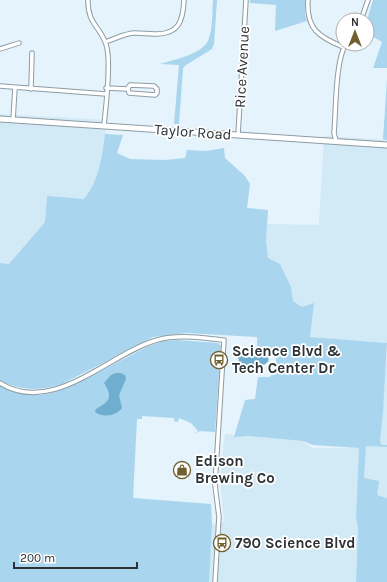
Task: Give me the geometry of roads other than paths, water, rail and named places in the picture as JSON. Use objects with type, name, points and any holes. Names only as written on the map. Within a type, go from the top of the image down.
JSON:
[{"type":"main road","name":"Taylor Road","points":[[0,119],[387,145]]},
{"type":"street","points":[[88,0],[88,12],[105,42],[107,50],[104,125]]},
{"type":"street","points":[[105,42],[134,33],[164,34],[172,31],[180,24],[184,13],[184,0]]},
{"type":"street","name":"Rice Avenue","points":[[238,135],[246,0]]},
{"type":"street","points":[[308,0],[307,11],[310,22],[320,36],[335,43]]},
{"type":"street","points":[[364,12],[368,0]]},
{"type":"street","points":[[0,49],[19,43]]},
{"type":"street","points":[[336,141],[334,133],[338,68],[343,52]]},
{"type":"street","points":[[31,89],[32,53]]},
{"type":"street","points":[[130,85],[154,86],[158,93],[155,95],[131,94],[128,92],[128,89],[130,85]]},
{"type":"street","points":[[0,86],[106,94]]},
{"type":"street","points":[[13,120],[15,88]]},
{"type":"street","points":[[106,88],[128,89]]},
{"type":"street","points":[[0,383],[12,389],[28,392],[52,391],[139,347],[156,340],[175,337],[224,340],[215,484],[219,516],[215,582]]},
{"type":"place","name":"Science Blvd & Tech Center Dr","points":[[219,360]]},
{"type":"place","name":"Edison Brewing Co","points":[[182,470]]},
{"type":"place","name":"790 Science Blvd","points":[[222,543]]}]
